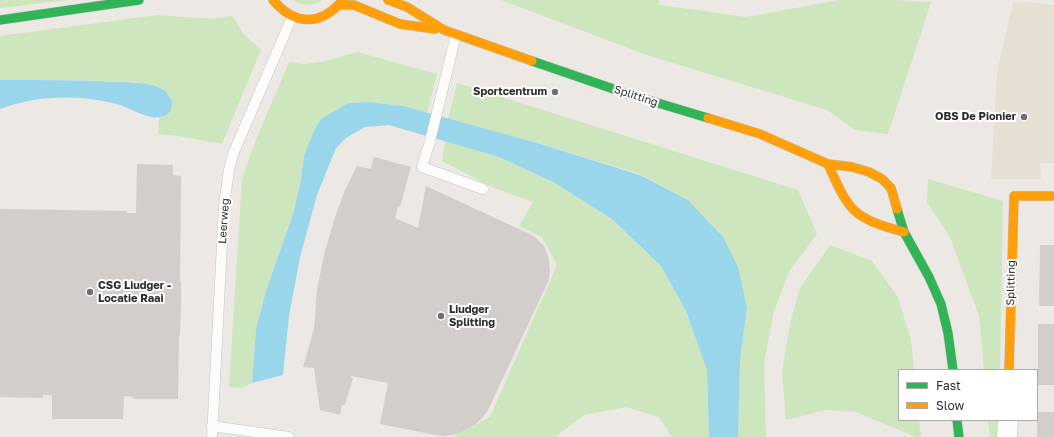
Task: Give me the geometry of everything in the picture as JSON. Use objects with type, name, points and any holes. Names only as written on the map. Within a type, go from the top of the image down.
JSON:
[{"type":"main road","points":[[0,20],[139,0]]},
{"type":"main road","points":[[273,0],[280,10],[292,17],[305,20],[318,19],[330,14],[342,2]]},
{"type":"main road","name":"Splitting","points":[[388,0],[407,7],[444,30],[456,35],[631,95],[760,134],[828,164],[852,167],[869,172],[882,179],[891,188],[904,232],[929,277],[941,304],[948,333],[953,369]]},
{"type":"main road","name":"Splitting","points":[[342,2],[354,5],[400,24],[444,30]]},
{"type":"main road","points":[[828,164],[845,200],[854,211],[868,220],[904,232]]},
{"type":"main road","name":"Splitting","points":[[1009,369],[1014,196],[1054,196]]},
{"type":"main road","points":[[957,421],[958,437]]},
{"type":"street","points":[[1007,437],[1008,421]]},
{"type":"lane","name":"Leerweg","points":[[212,437],[224,206],[229,170],[233,154],[292,17]]},
{"type":"lane","points":[[456,35],[430,141],[422,167],[483,189]]},
{"type":"lane","points":[[212,426],[289,437]]},
{"type":"shaded area","name":"OBS De Pionier","points":[[1027,2],[1054,5],[1054,163],[1040,163],[1041,179],[991,179],[997,72],[1013,3]]},
{"type":"green space","points":[[0,0],[68,0],[0,8]]},
{"type":"green space","points":[[293,0],[323,0],[316,4],[304,5]]},
{"type":"green space","points":[[501,0],[659,0],[660,5],[746,17],[840,0],[931,2],[888,134],[855,130],[827,110],[647,55]]},
{"type":"green space","points":[[158,15],[212,19],[230,16],[233,17],[243,33],[261,50],[222,144],[158,134],[159,117],[164,116],[137,82],[0,80],[0,36]]},
{"type":"green space","points":[[357,52],[437,74],[427,113],[403,106],[368,102],[349,103],[304,156],[300,185],[293,214],[266,291],[256,329],[252,383],[242,388],[229,387],[242,179],[253,147],[289,62],[304,64],[326,61]]},
{"type":"green space","points":[[457,83],[798,190],[817,234],[790,270],[774,311],[764,363],[766,437],[738,437],[740,360],[747,308],[723,237],[688,200],[640,174],[537,143],[448,119]]},
{"type":"green space","points":[[445,141],[499,157],[553,182],[612,219],[661,266],[686,311],[707,370],[709,437],[672,437],[659,417],[626,407],[584,415],[555,437],[453,437],[490,417],[557,265],[542,237],[519,226],[533,202],[492,187],[442,161]]},
{"type":"green space","points":[[928,179],[1003,201],[1000,369],[984,369],[979,316],[950,237],[927,202]]},
{"type":"green space","points":[[830,245],[872,261],[898,297],[911,341],[914,369],[898,369],[898,421],[919,421],[921,437],[916,437],[856,412],[826,410],[786,420],[782,372],[790,323],[800,288]]},
{"type":"green space","points":[[988,421],[1000,421],[999,437],[990,437]]},
{"type":"water","points":[[0,80],[89,81],[145,84],[160,88],[168,94],[172,102],[172,106],[168,114],[161,117],[149,116],[105,101],[75,98],[29,101],[0,109]]},
{"type":"water","points":[[368,102],[403,106],[537,143],[640,175],[688,200],[723,237],[738,267],[747,308],[740,360],[738,437],[709,437],[707,370],[686,311],[661,266],[612,219],[553,182],[499,157],[389,125],[365,127],[346,138],[336,148],[317,195],[300,257],[289,316],[283,375],[252,383],[256,329],[266,291],[293,214],[300,185],[304,156],[313,133],[321,119],[348,103]]},
{"type":"building","points":[[374,157],[411,167],[400,207],[398,206],[395,218],[418,228],[426,186],[534,236],[544,246],[549,258],[550,273],[548,282],[488,410],[475,425],[458,434],[444,436],[436,435],[380,424],[388,383],[351,376],[350,378],[353,378],[345,405],[342,405],[340,415],[320,410],[314,368],[303,367],[314,329],[317,290],[325,251],[336,214],[345,190],[357,166],[371,169]]},
{"type":"building","name":"CSG Liudger - Locatie Raai","points":[[137,164],[173,165],[173,175],[181,176],[181,303],[178,399],[133,399],[133,397],[124,396],[123,419],[52,419],[52,395],[43,395],[43,398],[0,397],[0,209],[127,211],[126,213],[136,213]]},
{"type":"building","points":[[1040,245],[1054,245],[1054,306],[1039,306]]},
{"type":"building","points":[[1038,324],[1054,324],[1054,385],[1038,385]]},
{"type":"building","points":[[1038,412],[1054,412],[1054,437],[1037,437]]},
{"type":"traffic: fast","points":[[0,20],[139,0]]},
{"type":"traffic: fast","points":[[532,61],[631,95],[708,118]]},
{"type":"traffic: fast","points":[[897,209],[904,232],[929,277],[941,304],[948,333],[953,369]]},
{"type":"traffic: fast","points":[[957,421],[959,437]]},
{"type":"traffic: slow","points":[[273,0],[281,9],[290,15],[308,20],[326,15],[335,9],[343,0]]},
{"type":"traffic: slow","points":[[388,0],[407,7],[444,30],[532,61]]},
{"type":"traffic: slow","points":[[340,5],[354,5],[400,24],[435,29]]},
{"type":"traffic: slow","points":[[708,118],[760,134],[828,164],[852,167],[869,172],[882,179],[891,188],[897,209]]},
{"type":"traffic: slow","points":[[828,164],[841,192],[854,210],[873,222],[904,232]]},
{"type":"traffic: slow","points":[[1009,369],[1014,196],[1054,196]]},
{"type":"place","name":"Sportcentrum","points":[[555,92]]},
{"type":"place","name":"OBS De Pionier","points":[[1024,117]]},
{"type":"place","name":"CSG Liudger - Locatie Raai","points":[[90,292]]},
{"type":"place","name":"Liudger Splitting","points":[[441,316]]}]
